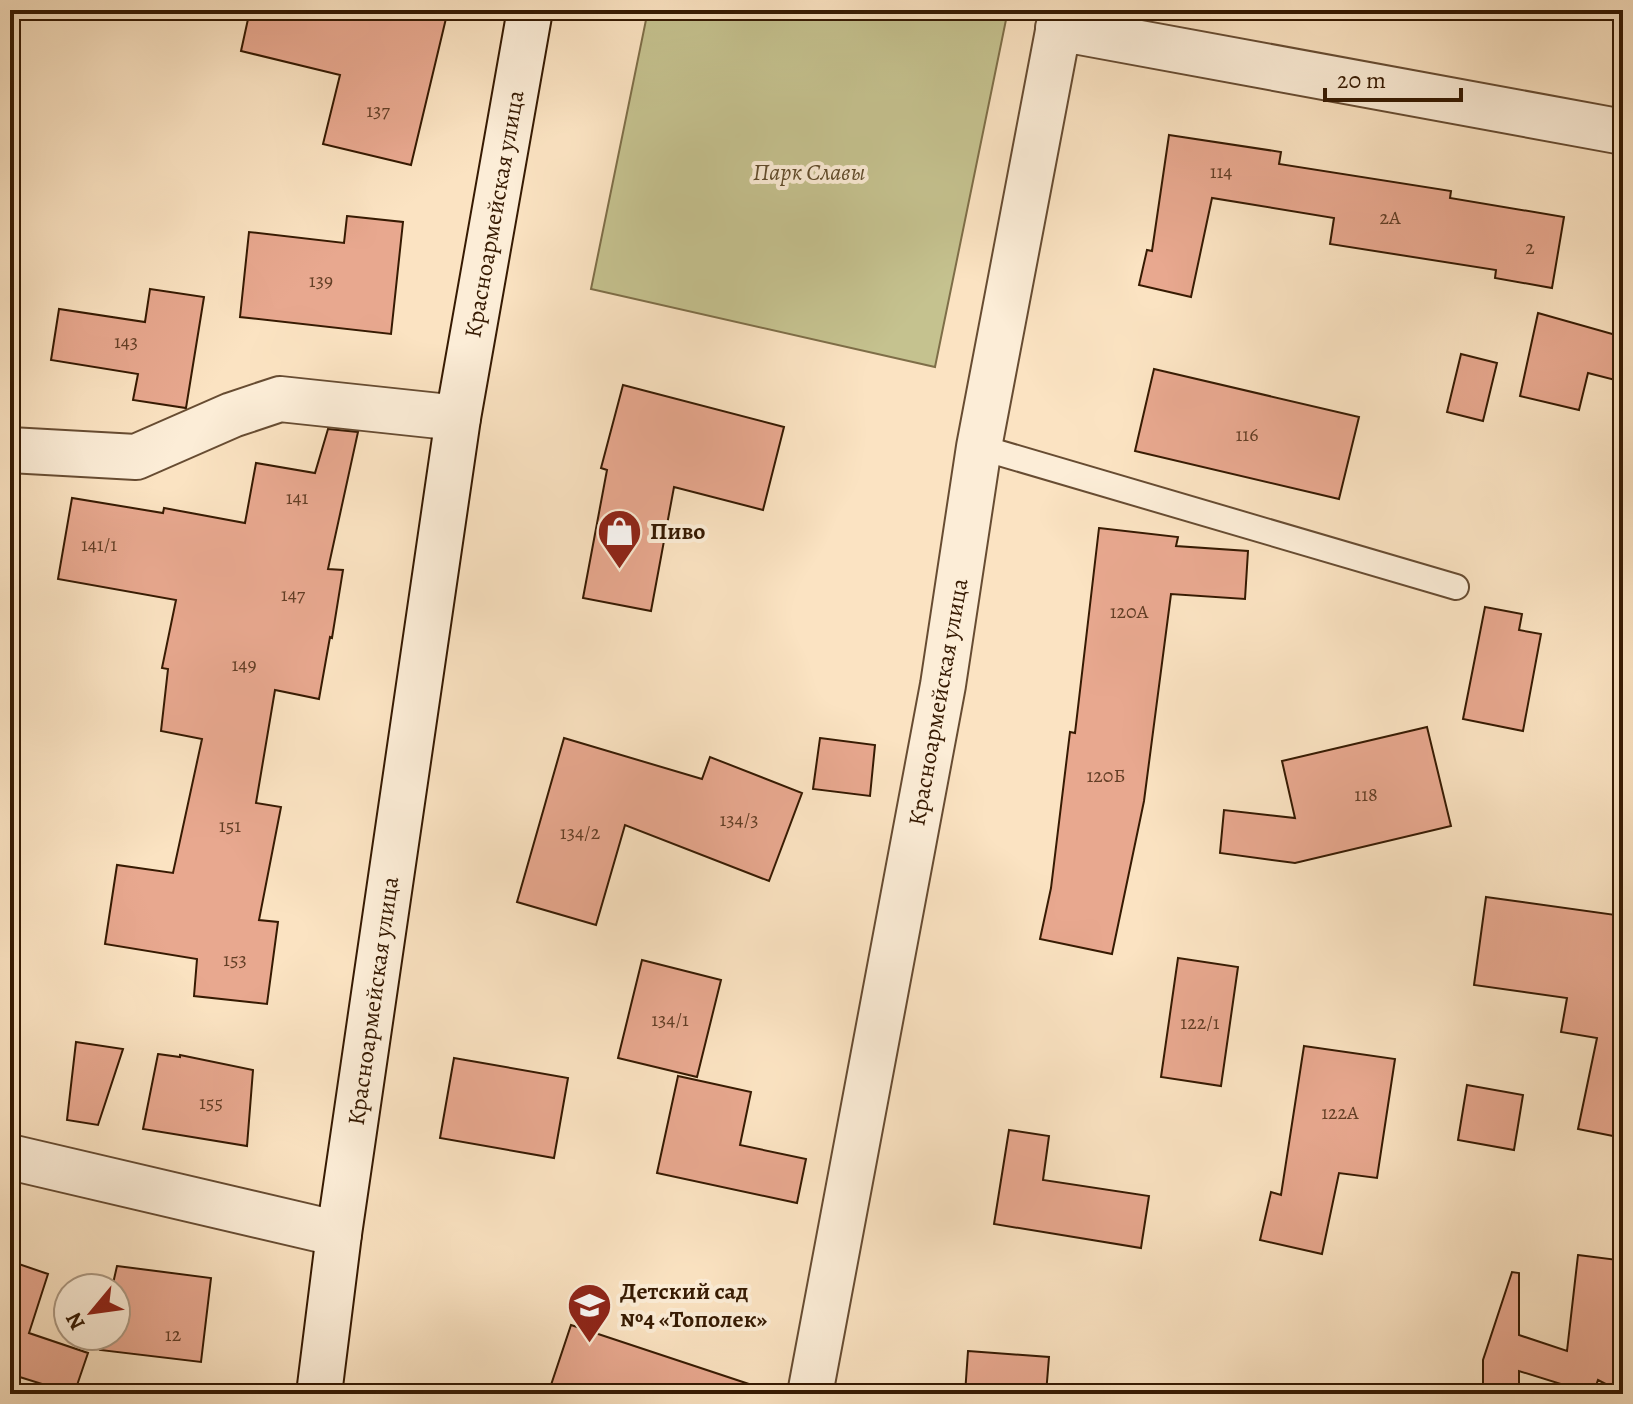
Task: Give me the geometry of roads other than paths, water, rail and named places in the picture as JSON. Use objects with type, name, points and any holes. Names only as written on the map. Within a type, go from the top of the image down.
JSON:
[{"type":"street","name":"Красноармейская улица","points":[[319,1394],[339,1234],[458,418],[530,10]]},
{"type":"street","name":"Красноармейская улица","points":[[810,1394],[943,685],[979,447],[1060,19]]},
{"type":"street","points":[[1060,19],[1623,132]]},
{"type":"street","points":[[10,450],[136,457],[232,415],[280,399],[458,418]]},
{"type":"street","points":[[10,1157],[339,1234]]},
{"type":"lane","points":[[979,447],[1456,587]]},
{"type":"place","name":"Пиво","points":[[619,570]]},
{"type":"place","name":"Детский сад №4 «Тополек»","points":[[589,1344]]},
{"type":"park label","name":"Парк Славы","points":[[809,172]]}]
